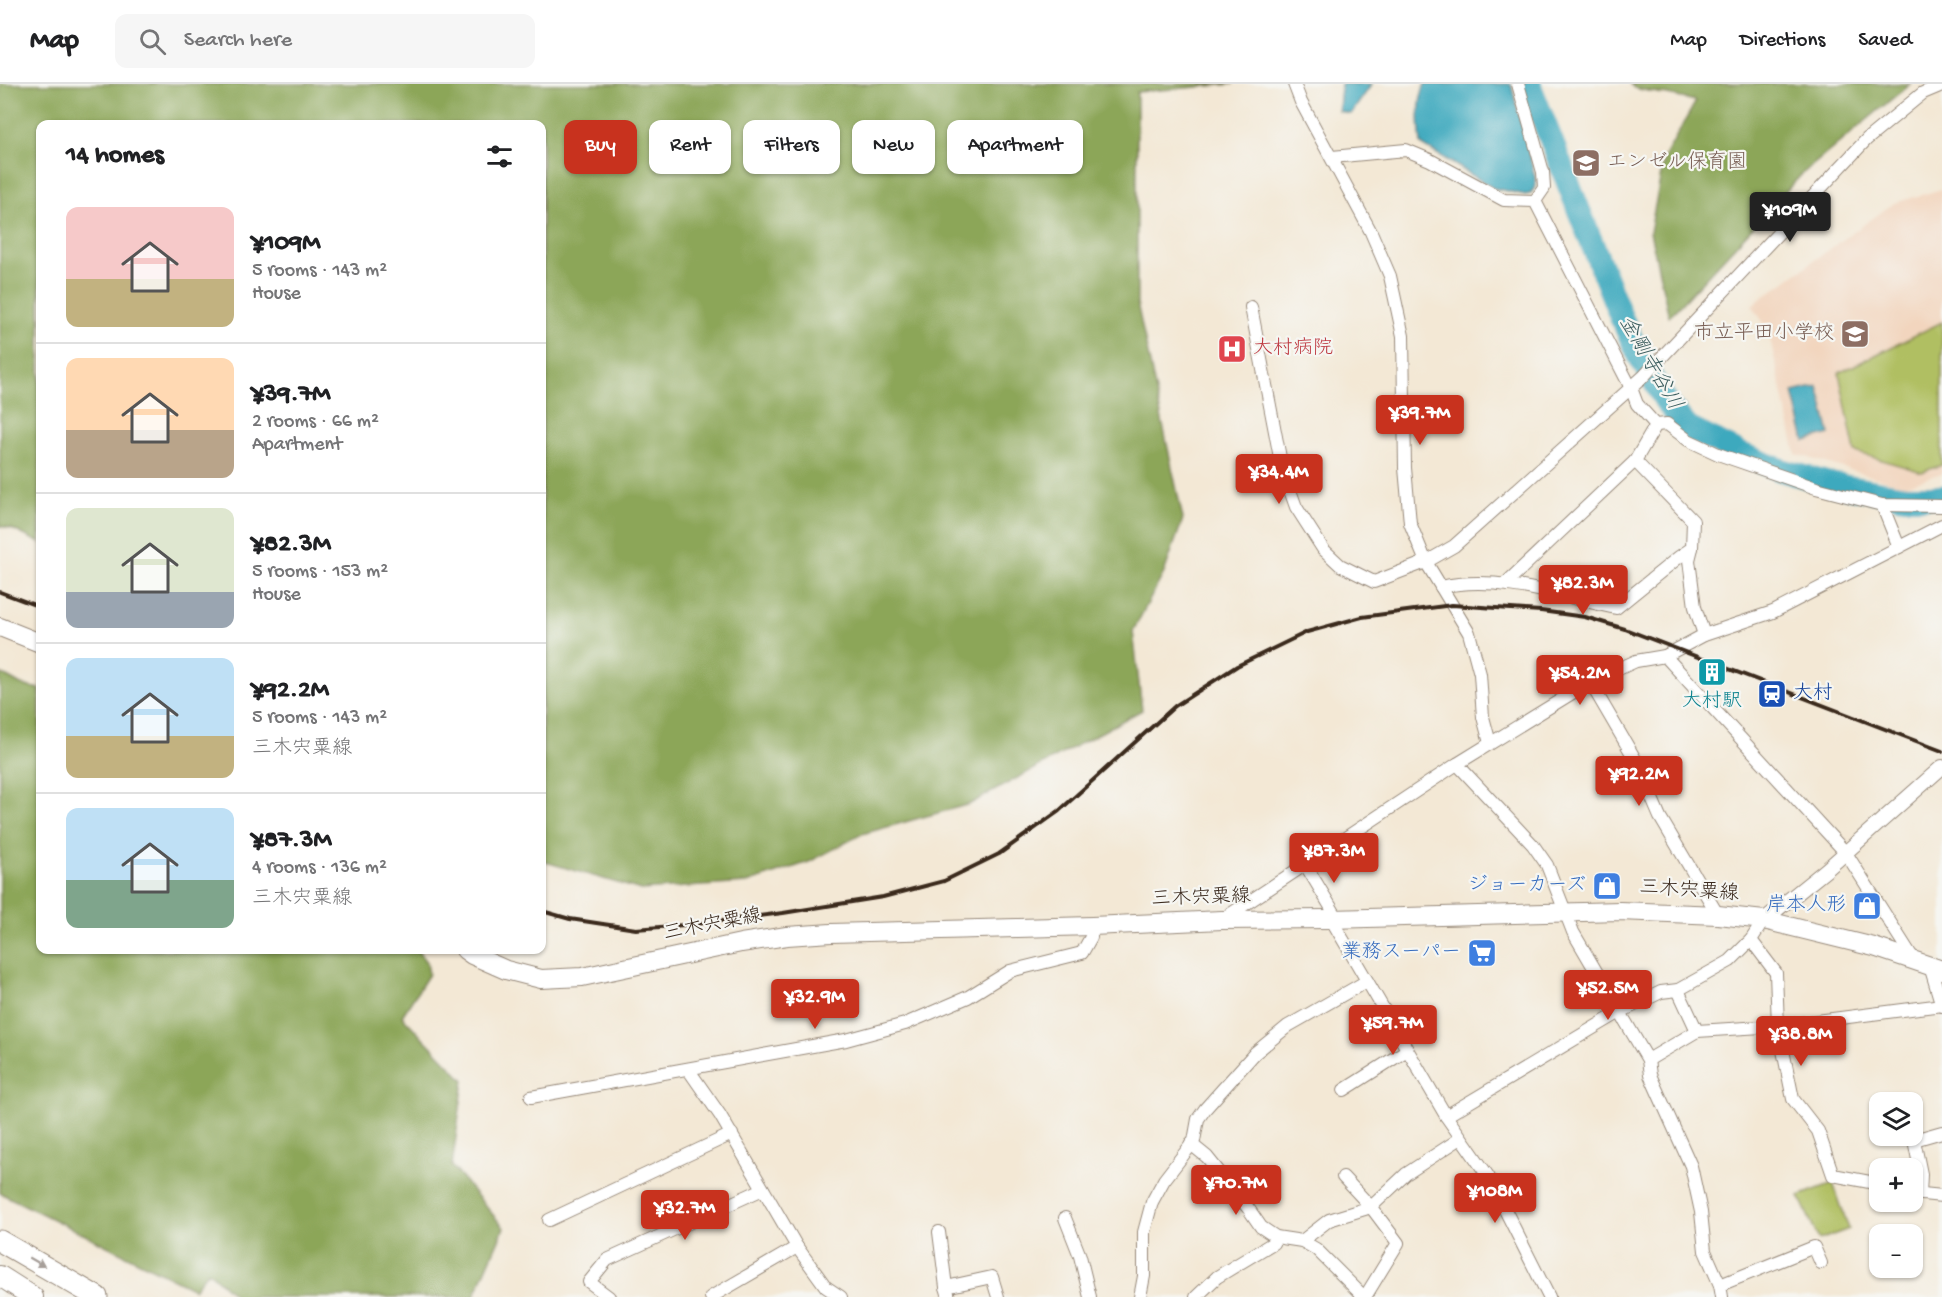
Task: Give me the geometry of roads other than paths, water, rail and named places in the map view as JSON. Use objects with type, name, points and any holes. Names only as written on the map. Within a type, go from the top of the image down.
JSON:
[{"type":"highway","points":[[0,1241],[97,1297]]},
{"type":"highway","points":[[0,1276],[33,1297]]},
{"type":"main road","points":[[0,627],[36,641]]},
{"type":"main road","name":"三木宍粟線","points":[[471,954],[506,970],[541,979],[582,976],[741,943],[787,936],[1222,920],[1620,911],[1718,915],[1764,920],[1874,947],[1929,965]]},
{"type":"street","points":[[1294,84],[1300,102],[1371,232],[1390,276],[1403,336],[1405,468],[1410,523],[1426,561],[1468,633],[1480,674],[1483,717],[1490,743]]},
{"type":"street","points":[[1518,84],[1543,172],[1544,188],[1535,201]]},
{"type":"street","points":[[1251,307],[1282,468],[1296,507],[1323,549],[1340,565],[1374,582],[1426,561],[1454,546],[1631,388],[1867,139],[1923,93],[1942,85]]},
{"type":"street","points":[[1332,158],[1406,150],[1430,160],[1504,200],[1535,201]]},
{"type":"street","points":[[1535,201],[1638,404],[1656,425]]},
{"type":"street","points":[[1656,425],[1667,424],[1688,440],[1718,454],[1816,488],[1882,505],[1942,506]]},
{"type":"street","points":[[1505,584],[1635,461],[1656,425]]},
{"type":"street","points":[[1635,461],[1693,521],[1689,560],[1695,607],[1704,635]]},
{"type":"street","points":[[1882,505],[1899,547]]},
{"type":"street","points":[[1222,920],[1457,764],[1590,682],[1636,662],[1665,656],[1704,635],[1773,612],[1942,525]]},
{"type":"street","points":[[1441,587],[1458,583],[1505,584],[1616,608],[1692,548]]},
{"type":"street","points":[[1648,1060],[1696,1031],[1778,1026],[1942,1006],[1929,965],[1846,853],[1665,656]]},
{"type":"street","points":[[1590,682],[1635,759],[1660,817],[1718,915]]},
{"type":"street","points":[[1457,764],[1538,852],[1547,865],[1573,932],[1648,1060],[1650,1075],[1691,1166],[1701,1212],[1706,1251],[1721,1291],[1814,1247],[1821,1263]]},
{"type":"street","points":[[1446,1116],[1620,1012],[1661,992],[1678,990],[1730,961],[1751,940],[1764,920],[1846,853],[1942,767]]},
{"type":"street","points":[[1305,864],[1367,981],[1407,1050],[1446,1116],[1488,1176],[1549,1297]]},
{"type":"street","points":[[531,1097],[846,1040],[905,1024],[968,998],[1010,971],[1082,953],[1091,937],[1092,926]]},
{"type":"street","points":[[1751,940],[1776,974],[1778,1026],[1793,1098],[1818,1131],[1833,1175],[1869,1182]]},
{"type":"street","points":[[1140,1297],[1144,1276],[1143,1232],[1152,1202],[1164,1180],[1194,1141],[1198,1119],[1205,1109],[1256,1053],[1288,1026],[1367,981]]},
{"type":"street","points":[[1678,990],[1696,1031]]},
{"type":"street","points":[[1344,1090],[1407,1050]]},
{"type":"street","points":[[688,1069],[732,1134],[797,1247],[826,1287],[841,1297]]},
{"type":"street","points":[[1918,1158],[1914,1140],[1942,1132]]},
{"type":"street","points":[[549,1220],[732,1134]]},
{"type":"street","points":[[1302,1240],[1329,1220],[1371,1207],[1406,1174],[1461,1138]]},
{"type":"street","points":[[1191,1144],[1207,1157],[1261,1227],[1276,1237],[1302,1240],[1316,1249],[1365,1297],[1398,1243],[1371,1207],[1343,1177]]},
{"type":"street","points":[[609,1297],[589,1282],[607,1260],[763,1189]]},
{"type":"street","points":[[1923,1194],[1942,1196]]},
{"type":"street","points":[[1065,1218],[1080,1256],[1090,1297]]},
{"type":"street","points":[[939,1232],[947,1292],[992,1277],[998,1297]]},
{"type":"street","points":[[1196,1297],[1217,1277],[1273,1243],[1276,1237]]},
{"type":"street","points":[[711,1297],[725,1293],[797,1247]]},
{"type":"water","points":[[1341,84],[1372,84],[1351,114],[1339,111]]},
{"type":"water","points":[[1425,84],[1511,84],[1535,177],[1536,186],[1530,194],[1493,188],[1421,144],[1420,106]]},
{"type":"water","points":[[1818,386],[1830,434],[1805,441],[1793,392]]},
{"type":"waterway","name":"金剛寺谷川","points":[[1529,84],[1621,317],[1640,357],[1667,403],[1688,428],[1743,455],[1781,470],[1830,484],[1905,497],[1942,497]]},
{"type":"railway","points":[[0,592],[36,606]]},
{"type":"railway","points":[[546,912],[570,919],[636,929],[783,913],[883,897],[944,881],[999,854],[1059,811],[1175,706],[1237,666],[1307,632],[1362,617],[1452,605],[1541,611],[1585,617],[1625,629],[1942,751]]},
{"type":"place","name":"エンゼル保育園","points":[[1586,163]]},
{"type":"place","name":"市立平田小学校","points":[[1855,334]]},
{"type":"place","name":"大村病院","points":[[1232,349]]},
{"type":"place","name":"大村駅","points":[[1712,672]]},
{"type":"place","name":"大村","points":[[1772,694]]},
{"type":"place","name":"ジョーカーズ","points":[[1607,886]]},
{"type":"place","name":"岸本人形","points":[[1867,906]]},
{"type":"place","name":"業務スーパー","points":[[1482,953]]}]
